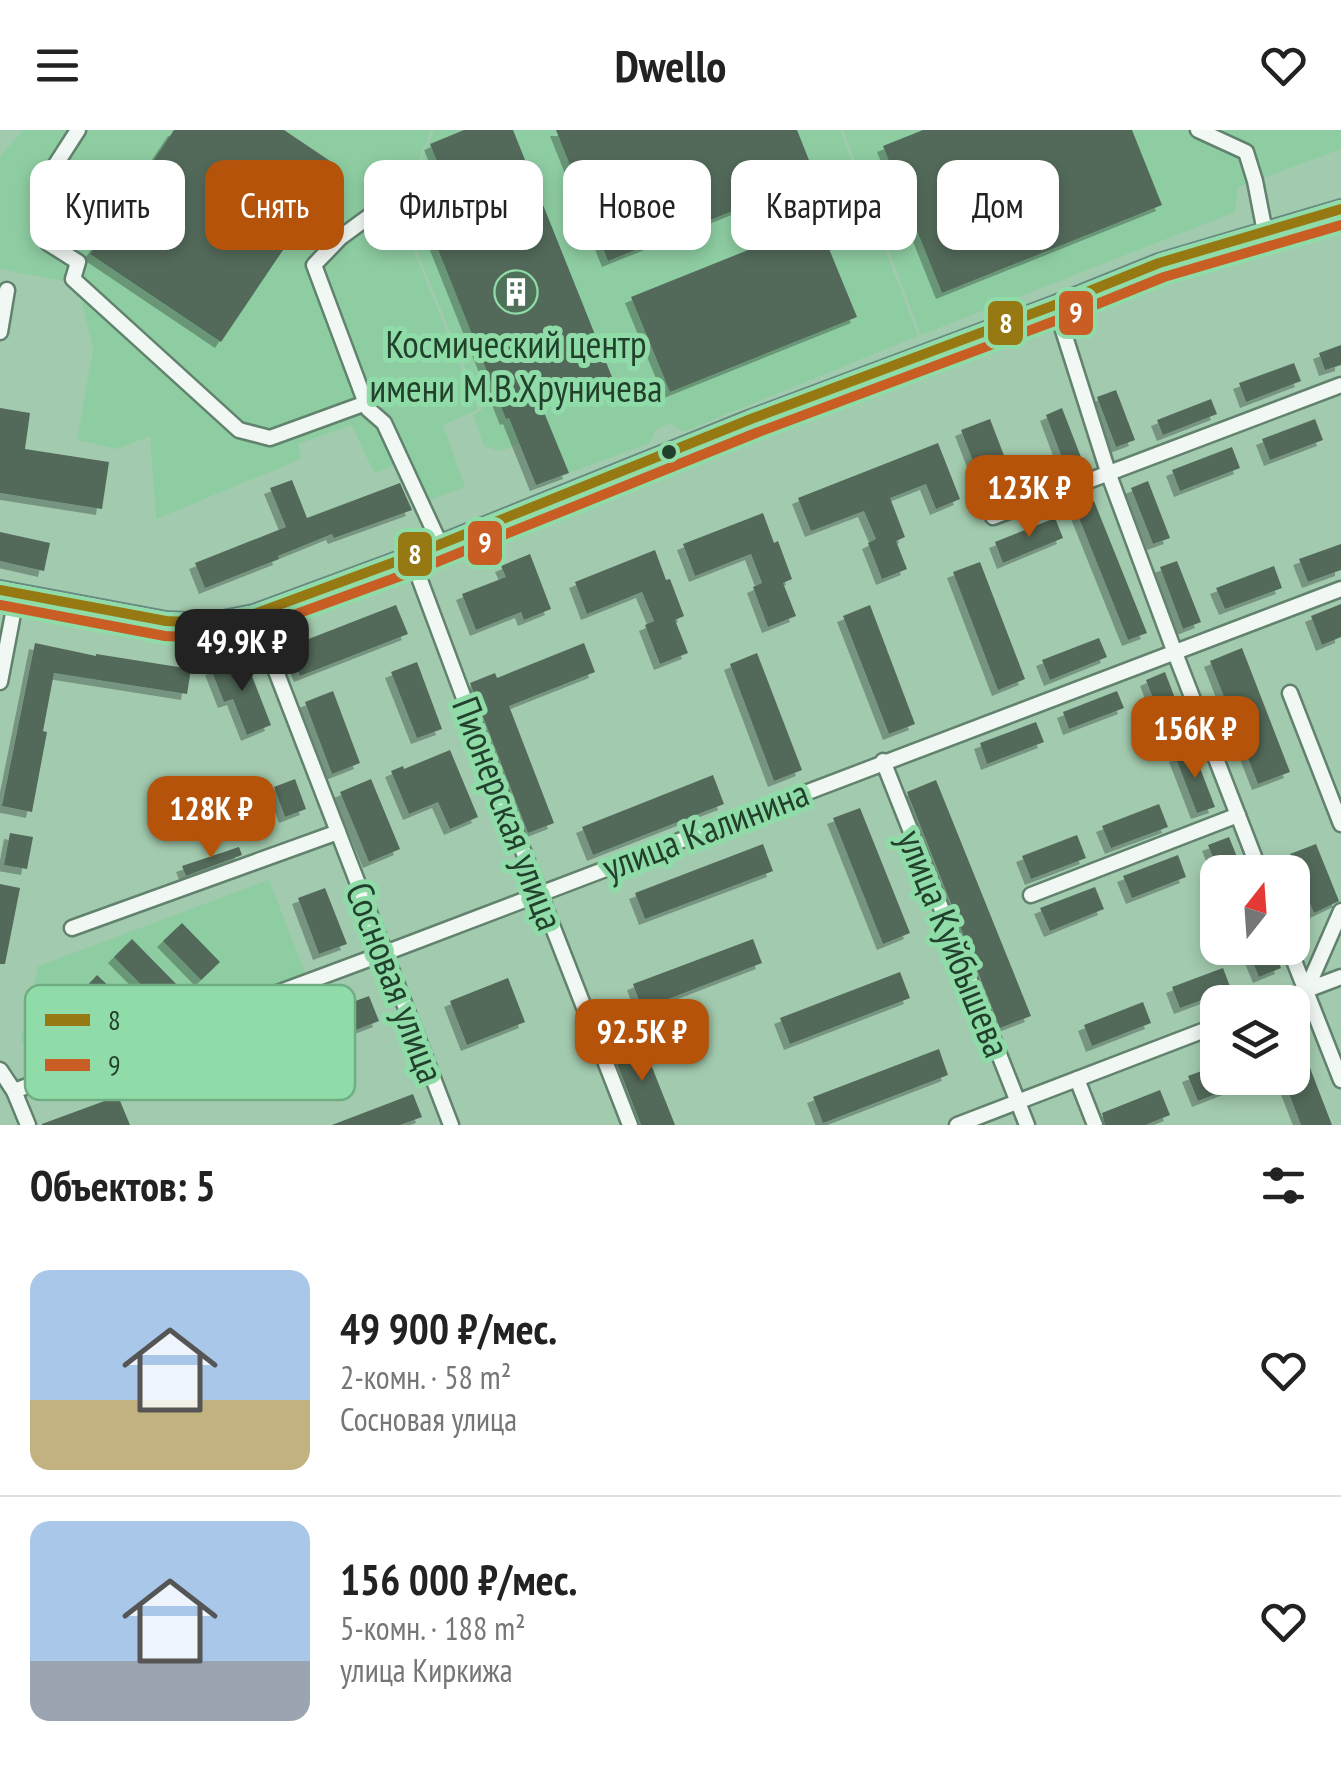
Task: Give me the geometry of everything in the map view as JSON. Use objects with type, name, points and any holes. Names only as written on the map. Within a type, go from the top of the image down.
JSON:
[{"type":"main road","points":[[8,591],[166,621],[208,623],[254,614],[412,556],[751,419],[1159,262],[1341,209]]},
{"type":"street","points":[[78,130],[42,186],[42,215],[48,243],[78,262],[74,279],[239,430],[270,438],[366,403]]},
{"type":"street","points":[[1198,130],[1246,152],[1265,232]]},
{"type":"street","points":[[364,220],[341,237],[314,266],[368,409],[384,423],[440,544]]},
{"type":"street","points":[[0,332],[7,290]]},
{"type":"street","points":[[1055,305],[1109,475],[1253,855]]},
{"type":"street","points":[[993,518],[1341,385]]},
{"type":"street","name":"Пионерская улица","points":[[412,556],[630,1125]]},
{"type":"street","name":"улица Калинина","points":[[296,985],[1341,589]]},
{"type":"street","points":[[0,682],[8,591]]},
{"type":"street","name":"Сосновая улица","points":[[254,614],[452,1125]]},
{"type":"street","points":[[1290,693],[1341,824]]},
{"type":"street","name":"улица Куйбышева","points":[[882,762],[1027,1125]]},
{"type":"street","points":[[1031,895],[1238,815]]},
{"type":"street","points":[[72,928],[338,832]]},
{"type":"street","points":[[1308,985],[1341,911]]},
{"type":"street","points":[[1310,989],[1341,977]]},
{"type":"street","points":[[1310,1000],[1341,1080]]},
{"type":"street","points":[[957,1125],[1200,1032]]},
{"type":"street","points":[[0,1070],[14,1090],[28,1125]]},
{"type":"street","points":[[1077,1080],[1095,1125]]},
{"type":"street","name":"улица Калинина","points":[[14,1090],[25,1086]]},
{"type":"shaded area","points":[[23,130],[431,130],[419,160],[364,160],[364,250],[413,250],[478,409],[443,425],[465,487],[422,503],[403,461],[374,473],[352,425],[298,444],[301,459],[156,519],[150,436],[117,449],[77,440],[93,349],[77,284],[0,269],[0,157]]},
{"type":"shaded area","points":[[434,130],[840,130],[851,160],[731,160],[731,250],[885,250],[918,336],[683,432],[671,423],[656,429],[650,443],[536,485],[520,444],[500,451],[484,446],[473,415],[482,410],[417,250],[543,250],[543,160],[422,160]]},
{"type":"shaded area","points":[[843,130],[1341,130],[1341,149],[1238,187],[1235,212],[921,335],[889,250],[917,250],[917,160],[854,160]]},
{"type":"shaded area","points":[[269,880],[306,975],[279,985],[34,985],[38,966]]},
{"type":"building","points":[[174,130],[284,130],[329,160],[205,160],[205,250],[283,250],[221,342],[90,254],[93,250],[185,250],[185,160],[154,160]]},
{"type":"building","name":"Космический центр имени М.В.Хруничева","points":[[464,130],[513,130],[525,160],[437,160],[430,144]]},
{"type":"building","points":[[556,130],[797,130],[809,160],[731,160],[731,212],[711,220],[711,160],[568,160]]},
{"type":"building","points":[[923,130],[1132,130],[1162,205],[1059,246],[1059,160],[937,160],[937,250],[1050,250],[942,293],[917,231],[917,160],[889,160],[883,146]]},
{"type":"building","name":"Космический центр имени М.В.Хруничева","points":[[543,205],[612,377],[541,405],[569,473],[536,485],[509,418],[506,419],[438,250],[543,250]]},
{"type":"building","points":[[604,250],[635,250],[608,261]]},
{"type":"building","points":[[748,250],[829,250],[857,317],[670,392],[631,297]]},
{"type":"building","points":[[1341,345],[1341,365],[1325,370],[1319,353]]},
{"type":"building","points":[[1294,363],[1301,381],[1246,402],[1239,383]]},
{"type":"building","points":[[1116,390],[1135,440],[1116,447],[1097,397]]},
{"type":"building","points":[[1211,399],[1217,414],[1163,435],[1157,420]]},
{"type":"building","points":[[0,408],[30,413],[25,449],[109,462],[102,509],[0,493]]},
{"type":"building","points":[[1062,408],[1084,465],[1067,471],[1046,415]]},
{"type":"building","points":[[990,419],[1018,492],[989,503],[961,430]]},
{"type":"building","points":[[1315,419],[1323,440],[1270,460],[1262,439]]},
{"type":"building","points":[[938,443],[960,499],[936,509],[926,484],[890,498],[905,537],[896,541],[907,569],[882,579],[868,543],[876,539],[864,511],[811,531],[798,498]]},
{"type":"building","points":[[1232,447],[1240,468],[1180,491],[1172,470]]},
{"type":"building","points":[[292,480],[307,518],[400,483],[412,510],[334,538],[332,534],[205,588],[195,563],[286,527],[270,488]]},
{"type":"building","points":[[1148,481],[1170,538],[1153,544],[1131,488]]},
{"type":"building","points":[[1094,501],[1147,633],[1128,640],[1075,508]]},
{"type":"building","points":[[763,513],[792,579],[783,583],[796,616],[768,627],[753,587],[762,583],[751,554],[695,576],[683,544]]},
{"type":"building","points":[[1055,518],[1063,538],[1003,563],[995,542]]},
{"type":"building","points":[[0,532],[50,543],[44,571],[0,561]]},
{"type":"building","points":[[1341,544],[1341,570],[1308,582],[1299,559]]},
{"type":"building","points":[[655,550],[684,616],[675,620],[688,653],[660,664],[645,625],[654,621],[642,592],[587,614],[575,582]]},
{"type":"building","points":[[530,554],[551,609],[524,620],[521,612],[476,630],[462,594],[506,577],[501,566]]},
{"type":"building","points":[[1177,561],[1201,622],[1183,629],[1160,567]]},
{"type":"building","points":[[980,562],[1025,679],[998,690],[953,572]]},
{"type":"building","points":[[1274,566],[1282,588],[1225,609],[1216,588]]},
{"type":"building","points":[[1341,604],[1341,637],[1322,645],[1311,616]]},
{"type":"building","points":[[396,605],[408,634],[300,676],[288,647]]},
{"type":"building","points":[[870,605],[915,724],[889,734],[843,616]]},
{"type":"building","points":[[1099,638],[1107,657],[1050,680],[1042,660]]},
{"type":"building","points":[[35,643],[191,669],[187,694],[54,673],[32,812],[2,806]]},
{"type":"building","points":[[584,643],[595,672],[509,706],[554,823],[528,833],[470,683],[495,673],[497,678]]},
{"type":"building","points":[[1242,648],[1290,772],[1258,784],[1210,661]]},
{"type":"building","points":[[757,653],[802,770],[774,781],[730,664]]},
{"type":"building","points":[[245,658],[271,725],[247,735],[233,699],[224,702],[211,669]]},
{"type":"building","points":[[417,662],[442,729],[417,738],[391,672]]},
{"type":"building","points":[[1165,672],[1187,730],[1168,737],[1146,680]]},
{"type":"building","points":[[333,691],[360,763],[332,774],[305,702]]},
{"type":"building","points":[[1117,691],[1124,708],[1069,729],[1063,712]]},
{"type":"building","points":[[1036,722],[1044,742],[987,764],[980,743]]},
{"type":"building","points":[[450,750],[478,817],[450,829],[438,802],[409,814],[391,771]]},
{"type":"building","points":[[1193,750],[1215,807],[1197,813],[1175,756]]},
{"type":"building","points":[[713,775],[724,804],[593,855],[582,827]]},
{"type":"building","points":[[295,779],[306,809],[285,817],[274,787]]},
{"type":"building","points":[[371,779],[400,849],[369,862],[340,792]]},
{"type":"building","points":[[936,780],[1031,1016],[1000,1028],[907,792]]},
{"type":"building","points":[[1159,804],[1168,827],[1111,848],[1102,826]]},
{"type":"building","points":[[860,808],[910,933],[883,944],[833,818]]},
{"type":"building","points":[[10,833],[33,837],[27,869],[4,865]]},
{"type":"building","points":[[1077,835],[1086,858],[1031,879],[1022,856]]},
{"type":"building","points":[[1229,837],[1236,855],[1212,855],[1208,845]]},
{"type":"building","points":[[763,844],[773,871],[645,919],[635,893]]},
{"type":"building","points":[[1316,844],[1339,901],[1314,913],[1310,903],[1310,855],[1290,854]]},
{"type":"building","points":[[239,847],[242,855],[186,876],[182,866]]},
{"type":"building","points":[[1178,855],[1186,877],[1132,898],[1123,876]]},
{"type":"building","points":[[0,884],[20,888],[5,964],[0,964]]},
{"type":"building","points":[[1095,887],[1104,909],[1050,931],[1040,908]]},
{"type":"building","points":[[325,888],[347,944],[319,954],[298,898]]},
{"type":"building","points":[[182,923],[220,962],[201,980],[163,941]]},
{"type":"building","points":[[132,939],[177,985],[141,985],[114,957]]},
{"type":"building","points":[[753,939],[762,963],[642,1009],[633,984]]},
{"type":"building","points":[[1254,965],[1280,965],[1281,968],[1259,977]]},
{"type":"building","points":[[1223,968],[1229,985],[1200,985],[1200,1001],[1180,1008],[1172,987]]},
{"type":"building","points":[[900,972],[910,998],[790,1044],[780,1018]]},
{"type":"building","points":[[97,975],[108,985],[88,985]]},
{"type":"building","points":[[508,978],[525,1022],[467,1045],[450,1001]]},
{"type":"building","points":[[369,996],[379,1021],[355,1030],[355,1001]]},
{"type":"building","points":[[1143,1002],[1151,1023],[1092,1046],[1084,1025]]},
{"type":"building","points":[[640,1037],[675,1125],[641,1125],[611,1048]]},
{"type":"building","points":[[939,1049],[948,1075],[823,1123],[813,1097]]},
{"type":"building","points":[[1310,1068],[1332,1125],[1301,1125],[1290,1095],[1310,1095]]},
{"type":"building","points":[[1200,1072],[1200,1095],[1213,1095],[1198,1101],[1188,1076]]},
{"type":"building","points":[[1160,1090],[1170,1115],[1145,1125],[1105,1125],[1102,1113]]},
{"type":"building","points":[[413,1094],[422,1117],[400,1125],[332,1125]]},
{"type":"building","points":[[107,1100],[120,1100],[130,1125],[42,1125]]},
{"type":"transit line","name":"8","points":[[0,590],[166,621],[208,623],[254,614],[1159,263],[1341,209]]},
{"type":"transit line","name":"9","points":[[0,605],[165,636],[209,638],[258,628],[417,570],[756,433],[1164,277],[1341,225]]},
{"type":"place","name":"Космический центр имени М.В.Хруничева","points":[[516,292]]}]
